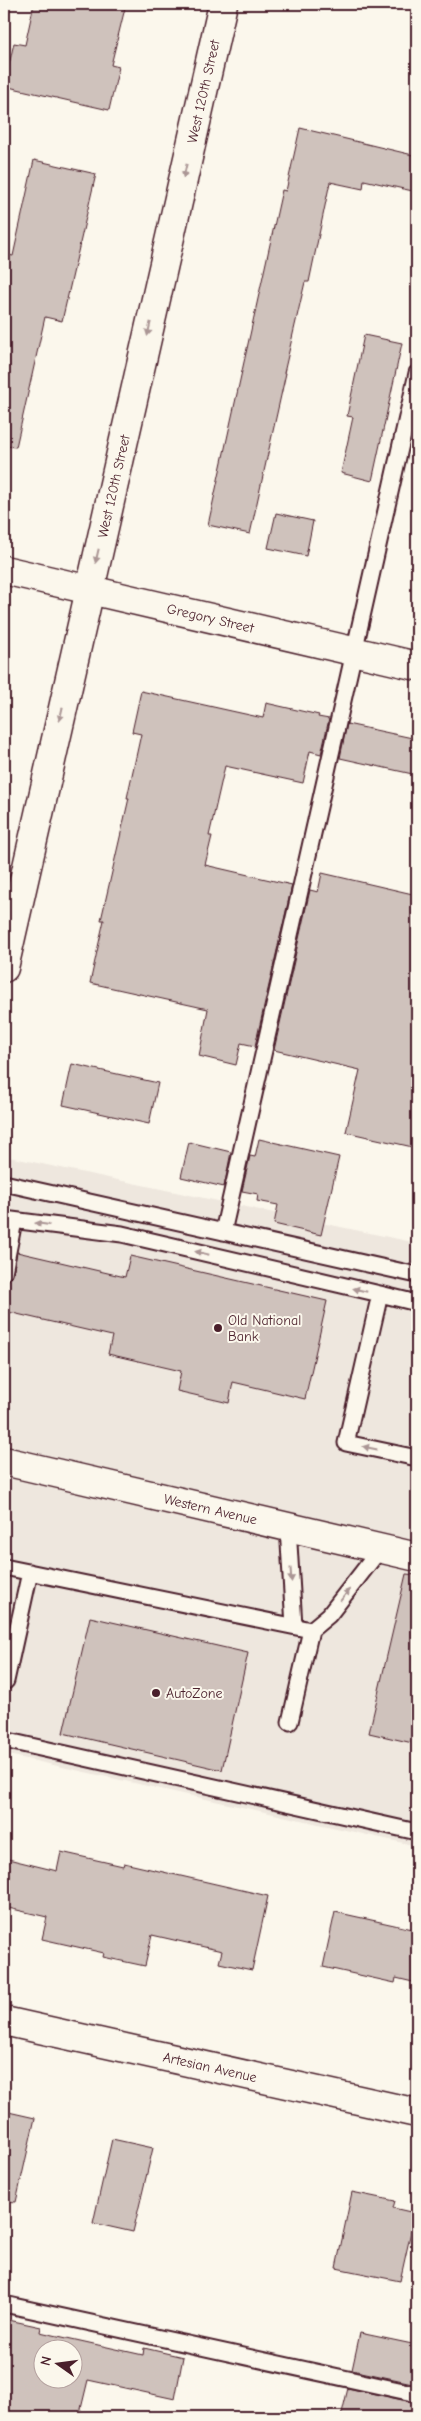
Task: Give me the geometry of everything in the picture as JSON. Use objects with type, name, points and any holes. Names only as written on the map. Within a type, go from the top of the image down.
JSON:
[{"type":"street","name":"West 120th Street","points":[[4,968],[223,4]]},
{"type":"street","name":"Gregory Street","points":[[4,570],[417,666]]},
{"type":"street","name":"Western Avenue","points":[[4,1461],[417,1557]]},
{"type":"street","name":"Artesian Avenue","points":[[4,2020],[417,2113]]},
{"type":"lane","points":[[223,1232],[417,373]]},
{"type":"lane","points":[[4,1184],[417,1276]]},
{"type":"lane","points":[[4,1272],[9,1220],[122,1234],[417,1303]]},
{"type":"lane","points":[[380,1294],[346,1443],[417,1458]]},
{"type":"lane","points":[[288,1527],[294,1626]]},
{"type":"lane","points":[[290,1722],[311,1630],[329,1615],[381,1548]]},
{"type":"lane","points":[[4,1567],[311,1630]]},
{"type":"lane","points":[[6,1681],[30,1572]]},
{"type":"lane","points":[[4,1740],[417,1832]]},
{"type":"lane","points":[[4,2304],[417,2394]]},
{"type":"shaded area","points":[[4,1156],[417,1243],[417,1846],[4,1754]]},
{"type":"building","points":[[34,4],[126,4],[111,65],[119,67],[109,110],[4,86],[14,43],[25,45]]},
{"type":"building","points":[[300,128],[417,156],[417,192],[364,180],[363,189],[330,182],[309,282],[305,282],[284,373],[286,373],[250,534],[208,525],[282,190],[286,191]]},
{"type":"building","points":[[34,160],[96,174],[62,321],[45,317],[16,447],[4,446],[4,254],[13,256]]},
{"type":"building","points":[[364,335],[402,343],[372,481],[341,473],[353,417],[347,416]]},
{"type":"building","points":[[276,513],[313,521],[306,556],[268,548]]},
{"type":"building","points":[[141,691],[263,718],[266,703],[329,719],[321,754],[310,751],[303,783],[225,766],[209,836],[212,836],[205,865],[292,885],[255,1046],[241,1043],[236,1065],[199,1056],[208,1009],[90,983],[104,920],[101,920],[129,798],[127,798],[141,734],[132,732]]},
{"type":"building","points":[[347,724],[417,739],[417,775],[340,758]]},
{"type":"building","points":[[322,873],[417,895],[417,1148],[346,1132],[360,1070],[274,1050],[310,890],[318,892]]},
{"type":"building","points":[[72,1064],[158,1083],[149,1124],[63,1105]]},
{"type":"building","points":[[259,1139],[339,1157],[321,1235],[274,1224],[278,1205],[257,1201],[258,1194],[242,1191],[250,1156],[255,1157]]},
{"type":"building","points":[[189,1142],[231,1152],[224,1187],[181,1177]]},
{"type":"building","name":"Old National Bank","points":[[17,1252],[125,1277],[130,1256],[327,1301],[305,1399],[233,1382],[229,1403],[177,1391],[181,1371],[108,1354],[112,1336],[4,1311],[4,1281],[11,1278],[13,1274]]},
{"type":"building","points":[[406,1574],[417,1575],[417,1744],[369,1733]]},
{"type":"building","name":"AutoZone","points":[[90,1617],[248,1653],[222,1770],[63,1733]]},
{"type":"building","points":[[61,1852],[123,1866],[124,1863],[268,1896],[252,1970],[219,1963],[222,1951],[152,1935],[145,1966],[103,1957],[104,1953],[42,1939],[47,1917],[4,1907],[4,1858],[57,1871]]},
{"type":"building","points":[[335,1912],[417,1930],[417,1983],[396,1978],[395,1983],[323,1967]]},
{"type":"building","points":[[4,2111],[35,2118],[16,2202],[4,2201]]},
{"type":"building","points":[[112,2139],[153,2148],[133,2232],[93,2223]]},
{"type":"building","points":[[352,2192],[395,2201],[393,2208],[415,2213],[400,2281],[336,2268]]},
{"type":"building","points":[[4,2319],[41,2327],[40,2332],[67,2338],[32,2338],[32,2388],[82,2388],[82,2341],[143,2355],[144,2348],[183,2357],[175,2399],[88,2380],[79,2417],[4,2417]]},
{"type":"building","points":[[360,2333],[417,2345],[417,2384],[352,2370]]},
{"type":"building","points":[[348,2388],[417,2403],[417,2417],[341,2417]]},
{"type":"place","name":"Old National Bank","points":[[218,1328]]},
{"type":"place","name":"AutoZone","points":[[156,1693]]}]
